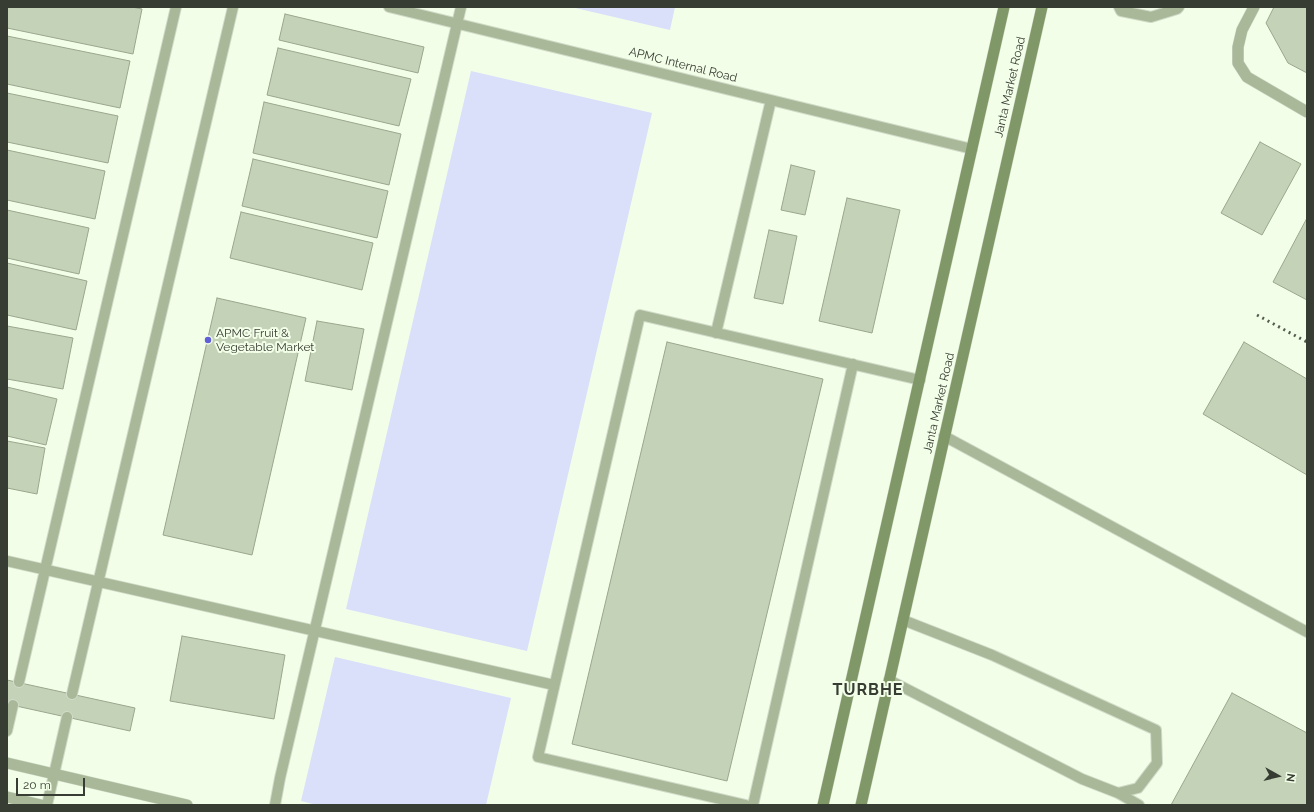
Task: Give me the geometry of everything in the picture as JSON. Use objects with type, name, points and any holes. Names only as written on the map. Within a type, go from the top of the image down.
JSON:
[{"type":"main road","name":"Janta Market Road","points":[[823,805],[1004,7]]},
{"type":"main road","name":"Janta Market Road","points":[[861,805],[1042,7]]},
{"type":"street","points":[[1254,7],[1242,30],[1238,47],[1238,63],[1247,77],[1307,112]]},
{"type":"street","points":[[7,763],[187,805]]},
{"type":"street","points":[[7,797],[41,805]]},
{"type":"lane","points":[[19,682],[176,7]]},
{"type":"lane","points":[[72,694],[233,7]]},
{"type":"lane","name":"APMC Internal Road","points":[[389,7],[972,149]]},
{"type":"lane","points":[[275,805],[280,778],[316,630],[461,7]]},
{"type":"lane","points":[[1119,7],[1121,11],[1151,18],[1179,7]]},
{"type":"lane","points":[[716,333],[771,100]]},
{"type":"lane","points":[[746,805],[538,757],[640,315],[920,380]]},
{"type":"lane","points":[[753,805],[853,364]]},
{"type":"lane","points":[[944,436],[1307,632]]},
{"type":"lane","points":[[7,561],[554,685]]},
{"type":"lane","points":[[903,620],[992,655],[1156,730],[1157,763],[1138,788],[1118,793]]},
{"type":"lane","points":[[889,680],[1082,779],[1118,793],[1139,805]]},
{"type":"lane","points":[[7,731],[13,705]]},
{"type":"lane","points":[[47,805],[67,717]]},
{"type":"shaded area","points":[[571,7],[675,7],[670,30]]},
{"type":"shaded area","points":[[471,71],[652,113],[527,651],[346,609]]},
{"type":"shaded area","points":[[335,657],[511,698],[486,805],[317,805],[301,801]]},
{"type":"building","points":[[7,7],[132,7],[142,9],[133,54],[7,28]]},
{"type":"building","points":[[1274,7],[1307,7],[1307,73],[1288,63],[1266,23]]},
{"type":"building","points":[[285,14],[424,47],[418,73],[279,40]]},
{"type":"building","points":[[7,36],[130,61],[120,108],[7,84]]},
{"type":"building","points":[[278,48],[411,79],[399,126],[267,95]]},
{"type":"building","points":[[7,93],[118,116],[108,163],[7,142]]},
{"type":"building","points":[[264,102],[401,134],[389,185],[253,153]]},
{"type":"building","points":[[1260,142],[1301,164],[1262,235],[1221,213]]},
{"type":"building","points":[[7,150],[105,171],[95,219],[7,200]]},
{"type":"building","points":[[253,159],[388,191],[377,238],[242,206]]},
{"type":"building","points":[[791,165],[815,171],[805,215],[781,210]]},
{"type":"building","points":[[847,198],[900,210],[872,333],[819,321]]},
{"type":"building","points":[[7,210],[89,228],[79,274],[7,258]]},
{"type":"building","points":[[241,212],[373,243],[362,290],[230,258]]},
{"type":"building","points":[[1307,218],[1307,300],[1273,282]]},
{"type":"building","points":[[769,230],[797,236],[783,304],[754,298]]},
{"type":"building","points":[[7,263],[87,281],[76,330],[7,315]]},
{"type":"building","points":[[217,298],[306,318],[252,555],[163,535]]},
{"type":"building","points":[[317,321],[364,329],[352,390],[305,381]]},
{"type":"building","points":[[7,326],[73,338],[63,389],[7,379]]},
{"type":"building","points":[[667,342],[823,379],[727,781],[572,744]]},
{"type":"building","points":[[1244,342],[1307,379],[1307,475],[1203,414]]},
{"type":"building","points":[[7,387],[57,399],[46,445],[7,436]]},
{"type":"building","points":[[7,441],[45,448],[37,494],[7,488]]},
{"type":"building","points":[[182,636],[285,655],[274,719],[170,701]]},
{"type":"building","points":[[7,680],[135,708],[130,731],[7,704]]},
{"type":"building","points":[[1232,693],[1307,733],[1307,805],[1171,805]]},
{"type":"railway","points":[[1257,315],[1307,342]]},
{"type":"place","name":"APMC Fruit & Vegetable Market","points":[[208,340]]},
{"type":"district","name":"TURBHE","points":[[868,690]]}]
